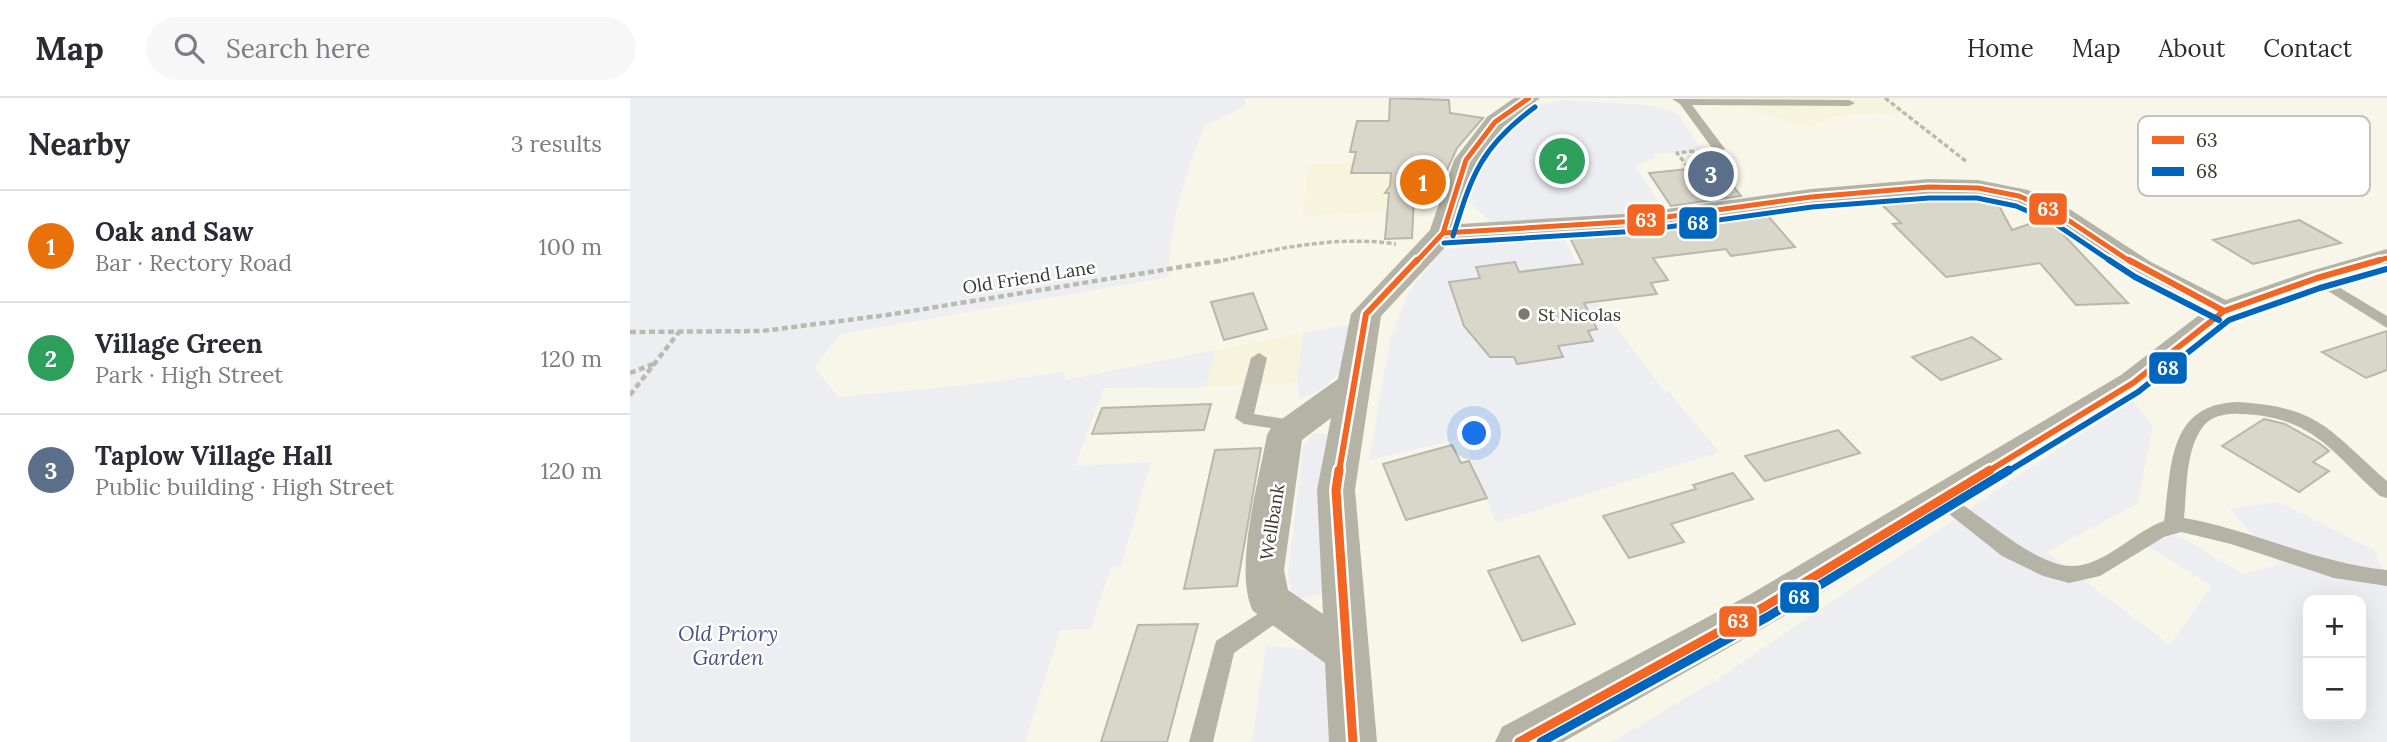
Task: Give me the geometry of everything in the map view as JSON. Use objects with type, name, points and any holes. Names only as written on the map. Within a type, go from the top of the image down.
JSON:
[{"type":"street","points":[[1353,742],[1336,490],[1367,314],[1437,241],[1456,202],[1466,160],[1495,122],[1529,98]]},
{"type":"street","points":[[1437,241],[1637,221],[1811,197],[1929,187],[1978,188],[2019,196],[2059,214],[2141,268],[2224,311]]},
{"type":"street","points":[[1519,742],[1763,607],[2133,383],[2224,311],[2317,278],[2387,258]]},
{"type":"street","name":"Wellbank","points":[[1347,654],[1268,599],[1265,570],[1285,435],[1354,384]]},
{"type":"lane","points":[[1680,100],[1849,103]]},
{"type":"lane","points":[[1680,100],[1719,149]]},
{"type":"lane","points":[[2317,278],[2387,323]]},
{"type":"lane","points":[[1259,358],[1244,418],[1297,426]]},
{"type":"lane","points":[[2173,524],[2185,448],[2192,430],[2201,416],[2231,408],[2289,412],[2307,419],[2323,430],[2387,491]]},
{"type":"lane","points":[[1939,498],[2026,560],[2067,575],[2088,573],[2173,524],[2211,529],[2272,547],[2329,569],[2387,578]]},
{"type":"lane","points":[[1201,742],[1224,648],[1281,608]]},
{"type":"path","points":[[1885,98],[1908,113],[1969,164]]},
{"type":"path","points":[[1706,191],[1678,153],[1719,149]]},
{"type":"path","name":"Old Friend Lane","points":[[630,332],[762,331],[887,315],[1004,294],[1191,267],[1290,246],[1370,240],[1437,241]]},
{"type":"path","points":[[630,395],[679,332]]},
{"type":"path","points":[[630,373],[657,362]]},
{"type":"shaded area","points":[[1693,98],[1878,98],[1904,112],[1831,116],[1810,128],[1745,106],[1731,110],[1715,104],[1696,104]]},
{"type":"shaded area","points":[[1309,164],[1381,164],[1446,172],[1429,210],[1303,216]]},
{"type":"shaded area","points":[[1303,333],[1297,383],[1203,387],[1216,350]]},
{"type":"green space","name":"Old Priory Garden","points":[[630,98],[1245,98],[1245,106],[1204,126],[1175,219],[1169,277],[840,334],[815,367],[838,397],[969,385],[1064,372],[1065,380],[1216,350],[1205,387],[1104,388],[1075,466],[1151,462],[1121,566],[1111,567],[1090,629],[1060,630],[1025,742],[630,742]]},
{"type":"green space","points":[[1563,100],[1648,105],[1677,113],[1702,150],[1655,154],[1656,157],[1636,167],[1663,209],[1517,224],[1491,222],[1469,202],[1477,164],[1495,130],[1516,112]]},
{"type":"green space","points":[[1563,235],[1588,289],[1664,391],[1669,392],[1719,452],[1496,523],[1463,438],[1369,460],[1391,336],[1408,294],[1442,250]]},
{"type":"green space","points":[[1352,324],[1352,362],[1319,391],[1300,398],[1297,383],[1303,333]]},
{"type":"green space","points":[[2132,399],[2153,427],[2137,504],[2046,552],[2170,645],[2212,586],[2143,543],[2178,535],[2243,574],[2280,564],[2229,509],[2279,502],[2374,550],[2387,578],[2387,742],[1612,742],[1718,679]]},
{"type":"green space","points":[[1313,433],[1336,436],[1333,592],[1293,600],[1288,574],[1303,448]]},
{"type":"green space","points":[[1266,645],[1321,652],[1367,742],[1252,742]]},
{"type":"building","points":[[1390,98],[1449,100],[1450,113],[1483,118],[1457,148],[1435,196],[1414,195],[1412,238],[1385,239],[1389,193],[1385,193],[1390,186],[1391,173],[1351,173],[1356,152],[1350,152],[1357,121],[1389,121]]},
{"type":"building","points":[[1717,166],[1741,196],[1671,206],[1649,173]]},
{"type":"building","points":[[1929,198],[1997,202],[2012,230],[2041,220],[2061,232],[2128,303],[2076,305],[2040,263],[1946,277],[1893,224],[1901,223],[1879,202]]},
{"type":"building","points":[[1757,215],[1768,216],[1795,247],[1731,256],[1726,249],[1653,258],[1668,280],[1651,283],[1657,294],[1584,303],[1597,329],[1588,331],[1593,341],[1558,346],[1563,357],[1517,364],[1514,357],[1490,357],[1464,326],[1449,282],[1480,278],[1476,267],[1515,262],[1519,272],[1583,264],[1569,236],[1638,232]]},
{"type":"building","points":[[2299,220],[2341,243],[2253,264],[2213,240]]},
{"type":"building","points":[[1253,293],[1267,329],[1224,340],[1211,302]]},
{"type":"building","points":[[2387,331],[2387,370],[2366,378],[2322,352]]},
{"type":"building","points":[[1972,337],[2001,359],[1941,380],[1912,357]]},
{"type":"building","points":[[1211,404],[1204,430],[1092,434],[1102,408]]},
{"type":"building","points":[[2264,419],[2285,424],[2329,451],[2313,462],[2329,471],[2299,492],[2222,446]]},
{"type":"building","points":[[1838,430],[1860,453],[1765,481],[1745,456]]},
{"type":"building","points":[[1452,445],[1461,463],[1469,461],[1487,498],[1406,520],[1383,464]]},
{"type":"building","points":[[1261,448],[1237,586],[1184,589],[1215,450]]},
{"type":"building","points":[[1733,473],[1753,499],[1671,524],[1684,542],[1629,558],[1603,516],[1696,489],[1693,485]]},
{"type":"building","points":[[1539,556],[1575,624],[1522,641],[1488,571]]},
{"type":"building","points":[[1198,624],[1167,742],[1101,742],[1138,625]]},
{"type":"transit line","name":"63","points":[[1353,742],[1336,490],[1366,314],[1443,233],[1466,160],[1495,122],[1529,98]]},
{"type":"transit line","name":"68","points":[[1453,236],[1466,194],[1480,162],[1500,135],[1535,107]]},
{"type":"transit line","name":"63","points":[[1443,233],[1638,221],[1811,197],[1929,187],[1978,188],[2019,196],[2059,214],[2141,268],[2224,311]]},
{"type":"transit line","name":"68","points":[[1444,243],[1639,231],[1812,207],[1929,198],[1977,198],[2016,206],[2054,223],[2135,277],[2219,320]]},
{"type":"transit line","name":"63","points":[[1519,742],[1764,607],[2133,383],[2224,311],[2317,278],[2387,258]]},
{"type":"transit line","name":"68","points":[[1541,742],[1769,616],[2138,392],[2229,320],[2320,288],[2387,269]]},
{"type":"place","name":"Village Green","points":[[1562,161]]},
{"type":"place","name":"Taplow Village Hall","points":[[1711,174]]},
{"type":"place","name":"Oak and Saw","points":[[1423,182]]},
{"type":"place","name":"St Nicolas","points":[[1524,314]]}]
